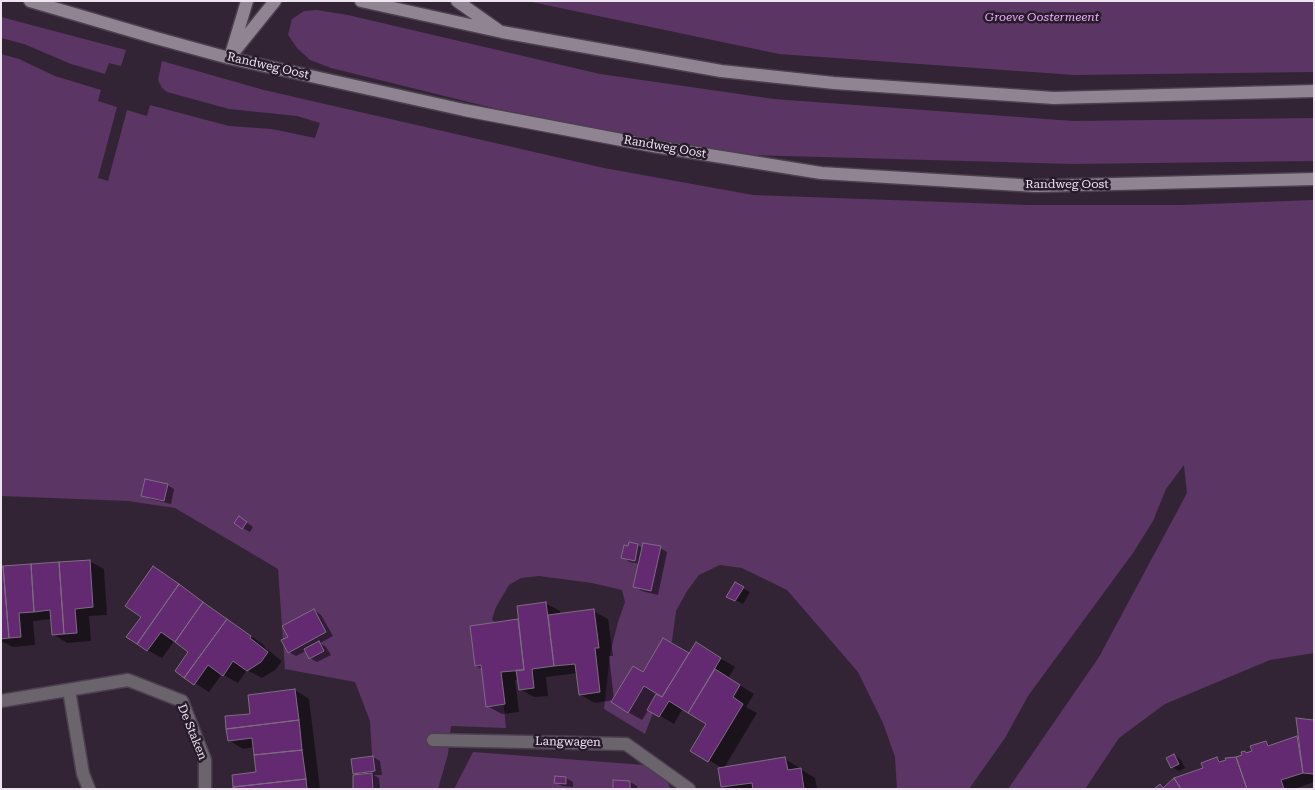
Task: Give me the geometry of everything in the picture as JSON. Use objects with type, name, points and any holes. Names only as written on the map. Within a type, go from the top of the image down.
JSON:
[{"type":"main road","name":"Randweg Oost","points":[[30,1],[229,58],[464,110],[653,146],[821,174],[1036,186],[1314,179]]},
{"type":"main road","points":[[229,58],[247,1]]},
{"type":"main road","points":[[229,58],[275,1]]},
{"type":"main road","points":[[360,1],[502,32],[722,71],[834,83],[1054,98],[1314,91]]},
{"type":"main road","points":[[457,1],[502,32]]},
{"type":"street","name":"De Staken","points":[[1,700],[128,680],[182,701],[205,760],[205,789]]},
{"type":"street","points":[[69,690],[83,774],[89,789]]},
{"type":"street","name":"Langwagen","points":[[433,740],[626,744],[689,789]]},
{"type":"green space","name":"Groeve Oostermeent","points":[[527,1],[1314,1],[1314,72],[1074,75],[779,54]]},
{"type":"green space","points":[[317,10],[348,15],[600,74],[774,99],[1073,121],[1314,118],[1314,161],[1072,164],[749,155],[601,130],[493,108],[331,68],[310,60],[297,48],[288,35],[292,19],[304,11]]},
{"type":"green space","points":[[1,17],[126,50],[121,66],[109,63],[105,74],[71,64],[24,44],[1,38]]},
{"type":"green space","points":[[1,54],[19,59],[55,76],[101,90],[98,101],[117,107],[98,178],[108,181],[127,110],[147,116],[150,105],[229,126],[272,129],[315,138],[320,123],[297,116],[229,109],[167,92],[162,88],[158,80],[162,61],[264,90],[604,168],[753,195],[1028,205],[1181,205],[1314,200],[1314,653],[1270,660],[1165,704],[1119,738],[1085,789],[1008,789],[1099,657],[1187,493],[1184,465],[1166,489],[1153,521],[1133,553],[1028,696],[1005,738],[969,789],[897,789],[895,757],[883,723],[858,672],[787,590],[742,568],[720,565],[699,575],[687,591],[676,611],[672,641],[645,680],[661,692],[645,734],[604,709],[610,654],[625,602],[622,590],[592,583],[539,576],[521,578],[509,585],[496,607],[492,619],[496,625],[506,728],[451,726],[448,754],[438,789],[374,789],[370,721],[355,682],[285,669],[278,569],[175,508],[128,501],[1,496]]},
{"type":"green space","points":[[473,752],[658,766],[671,789],[454,789]]},
{"type":"building","points":[[145,479],[168,484],[164,501],[141,496]]},
{"type":"building","points":[[239,516],[247,522],[242,529],[234,523]]},
{"type":"building","points":[[629,542],[638,544],[635,561],[621,558],[624,545],[628,546]]},
{"type":"building","points":[[643,543],[661,546],[651,591],[633,587]]},
{"type":"building","points":[[90,560],[93,607],[75,609],[77,633],[64,634],[59,562]]},
{"type":"building","points":[[59,562],[64,634],[52,635],[50,610],[34,612],[31,564]]},
{"type":"building","points":[[31,564],[34,612],[19,613],[21,637],[9,638],[3,566]]},
{"type":"building","points":[[1,566],[3,566],[9,638],[1,639]]},
{"type":"building","points":[[153,566],[179,584],[137,644],[126,637],[141,617],[125,606]]},
{"type":"building","points":[[735,582],[744,587],[735,601],[726,597]]},
{"type":"building","points":[[179,584],[203,602],[175,642],[161,632],[147,651],[137,644]]},
{"type":"building","points":[[203,602],[227,619],[184,678],[175,671],[188,652],[175,642]]},
{"type":"building","points":[[546,602],[554,666],[532,669],[534,688],[519,690],[516,670],[524,670],[517,606]]},
{"type":"building","points":[[314,609],[326,632],[288,653],[281,640],[288,637],[282,626]]},
{"type":"building","points":[[594,609],[599,648],[595,648],[600,692],[579,695],[575,664],[554,666],[548,615]]},
{"type":"building","points":[[227,619],[251,636],[250,638],[268,652],[261,662],[247,671],[233,661],[223,676],[208,665],[194,685],[184,678]]},
{"type":"building","points":[[518,619],[524,670],[501,672],[505,704],[486,707],[481,665],[475,666],[470,626]]},
{"type":"building","points":[[663,638],[689,653],[662,697],[644,686],[628,713],[611,702],[633,666],[643,672]]},
{"type":"building","points":[[319,641],[324,651],[309,659],[304,649]]},
{"type":"building","points":[[696,642],[721,658],[688,713],[669,701],[659,717],[647,710],[656,694],[662,697]]},
{"type":"building","points":[[715,669],[740,685],[733,697],[743,704],[708,762],[690,751],[706,724],[688,713]]},
{"type":"building","points":[[295,689],[299,720],[226,729],[225,716],[250,714],[248,695]]},
{"type":"building","points":[[1296,718],[1314,720],[1314,774],[1303,773]]},
{"type":"building","points":[[299,720],[302,750],[254,755],[252,738],[228,741],[226,729]]},
{"type":"building","points":[[1297,736],[1303,773],[1281,780],[1284,789],[1247,789],[1236,757],[1242,755],[1241,752],[1252,751],[1250,746],[1266,741],[1268,746]]},
{"type":"building","points":[[302,750],[306,779],[233,787],[232,775],[256,772],[254,755]]},
{"type":"building","points":[[1174,754],[1179,764],[1171,768],[1166,758]]},
{"type":"building","points":[[373,756],[375,771],[353,774],[351,759]]},
{"type":"building","points":[[785,757],[788,770],[801,768],[804,789],[753,789],[752,783],[721,787],[718,768]]},
{"type":"building","points":[[1217,757],[1219,762],[1226,760],[1225,758],[1236,757],[1247,789],[1181,789],[1174,778],[1203,768],[1201,763]]},
{"type":"building","points":[[372,773],[373,789],[353,789],[353,775]]},
{"type":"building","points":[[555,776],[566,777],[566,784],[554,783]]},
{"type":"building","points":[[1174,778],[1181,789],[1154,789],[1160,784],[1163,788]]},
{"type":"building","points":[[306,779],[307,789],[233,789],[233,787]]},
{"type":"building","points":[[613,780],[630,781],[630,789],[613,789]]}]
